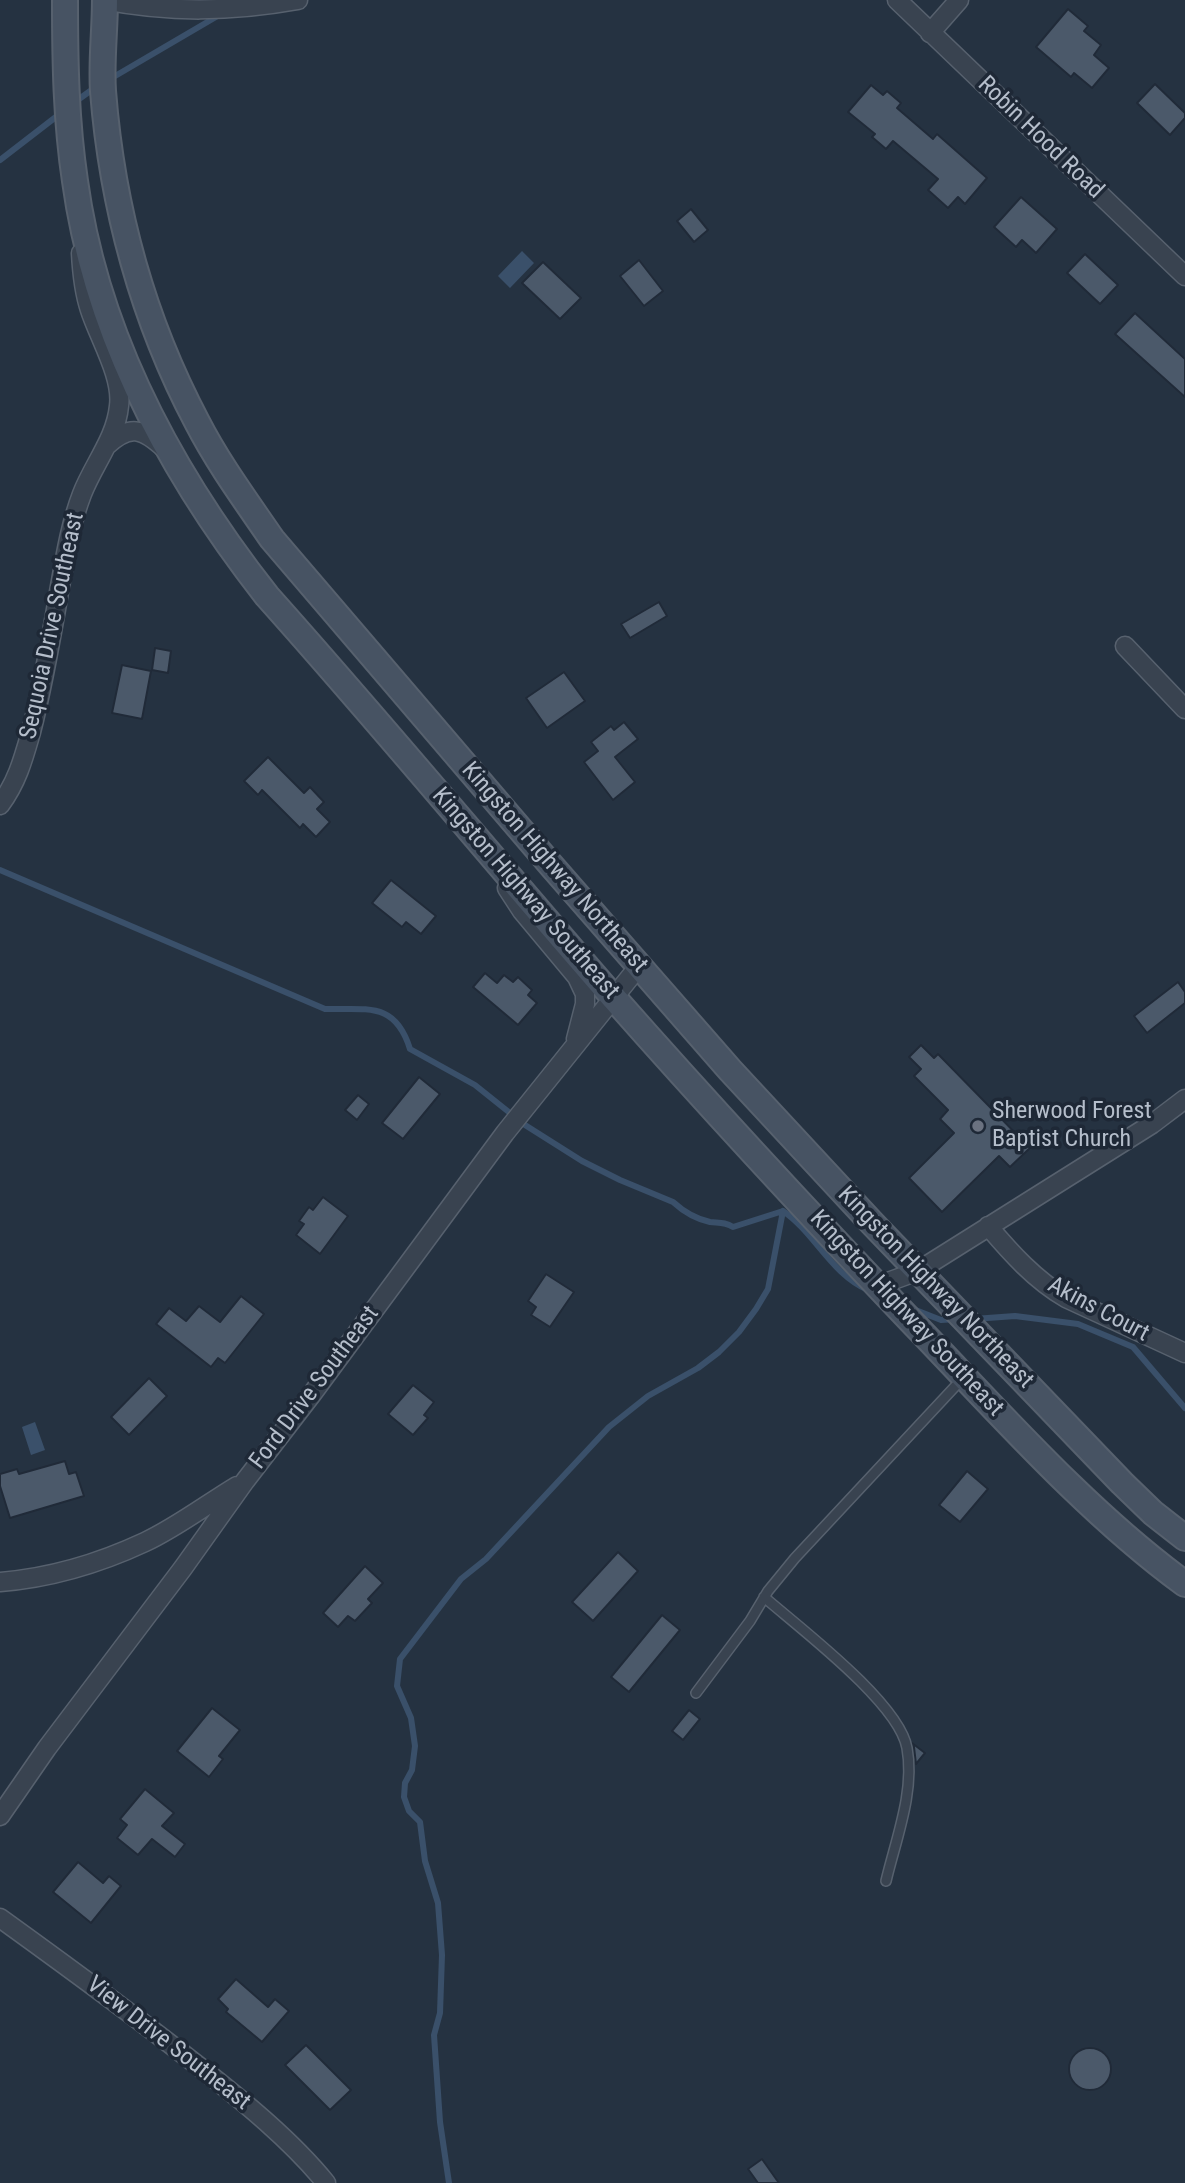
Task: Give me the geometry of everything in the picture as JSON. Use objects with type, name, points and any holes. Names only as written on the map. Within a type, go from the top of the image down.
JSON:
[{"type":"main road","name":"Kingston Highway Southeast","points":[[65,0],[65,83],[77,193],[88,246],[119,345],[142,403],[201,505],[234,554],[614,997],[877,1286],[1019,1434],[1090,1503],[1155,1562],[1185,1584]]},
{"type":"main road","name":"Kingston Highway Northeast","points":[[105,0],[103,89],[117,197],[144,299],[169,366],[204,435],[272,539],[730,1070],[1122,1483],[1153,1513],[1185,1538]]},
{"type":"street","points":[[105,0],[172,10],[242,9],[255,4],[298,0]]},
{"type":"street","name":"Robin Hood Road","points":[[897,0],[1185,276]]},
{"type":"street","points":[[930,33],[959,0]]},
{"type":"street","name":"Sequoia Drive Southeast","points":[[0,805],[12,788],[37,710],[68,543],[82,494],[106,446],[119,406],[118,389],[89,308],[82,273],[77,193]]},
{"type":"street","points":[[106,446],[128,431],[141,432],[150,435],[169,452]]},
{"type":"street","points":[[1125,646],[1185,709]]},
{"type":"street","points":[[463,821],[522,911],[577,977],[585,1004],[573,1050]]},
{"type":"street","name":"Ford Drive Southeast","points":[[0,1816],[244,1481],[312,1394],[505,1133],[639,966]]},
{"type":"street","points":[[877,1286],[918,1271],[1152,1124],[1185,1099]]},
{"type":"street","name":"Akins Court","points":[[988,1226],[1008,1250],[1048,1288],[1185,1353]]},
{"type":"street","points":[[0,1582],[56,1573],[100,1561],[147,1541],[244,1481]]},
{"type":"street","name":"View Drive Southeast","points":[[0,1918],[87,1980],[236,2096],[326,2183]]},
{"type":"lane","points":[[696,1693],[795,1558],[965,1376]]},
{"type":"lane","points":[[764,1597],[850,1672],[884,1705],[898,1725],[907,1746],[909,1767],[906,1798],[886,1881]]},
{"type":"water","points":[[522,251],[534,263],[510,288],[498,276]]},
{"type":"water","points":[[35,1422],[45,1450],[31,1455],[22,1427]]},
{"type":"building","points":[[1068,9],[1088,26],[1084,31],[1101,45],[1094,55],[1109,68],[1092,88],[1074,73],[1071,77],[1036,47]]},
{"type":"building","points":[[1155,84],[1185,113],[1185,118],[1170,135],[1137,103]]},
{"type":"building","points":[[871,85],[883,95],[887,91],[901,103],[897,108],[933,139],[937,134],[987,178],[965,204],[958,197],[948,208],[928,190],[938,179],[893,141],[886,149],[872,137],[875,134],[848,112]]},
{"type":"building","points":[[1021,197],[1057,229],[1036,253],[1022,240],[1016,247],[994,227]]},
{"type":"building","points":[[691,209],[708,230],[694,242],[677,221]]},
{"type":"building","points":[[1085,254],[1118,285],[1100,304],[1067,273]]},
{"type":"building","points":[[639,260],[663,291],[644,306],[620,276]]},
{"type":"building","points":[[543,262],[581,298],[560,319],[522,283]]},
{"type":"building","points":[[1135,313],[1185,359],[1185,397],[1115,334]]},
{"type":"building","points":[[659,602],[667,616],[630,638],[621,624]]},
{"type":"building","points":[[155,648],[171,651],[168,673],[152,670]]},
{"type":"building","points":[[122,665],[151,671],[142,719],[112,713]]},
{"type":"building","points":[[564,672],[585,701],[547,728],[526,698]]},
{"type":"building","points":[[624,722],[638,739],[615,757],[635,782],[613,800],[584,762],[598,751],[591,742],[611,726],[614,730]]},
{"type":"building","points":[[268,757],[304,793],[310,787],[324,802],[317,809],[330,822],[316,837],[303,824],[300,828],[262,790],[258,795],[244,781]]},
{"type":"building","points":[[391,880],[436,916],[421,934],[406,922],[402,927],[372,903]]},
{"type":"building","points":[[485,973],[497,983],[504,975],[513,982],[518,977],[532,990],[528,995],[537,1003],[518,1025],[473,987]]},
{"type":"building","points":[[1178,982],[1185,992],[1185,1003],[1147,1033],[1134,1016]]},
{"type":"building","name":"Sherwood Forest Baptist Church","points":[[921,1045],[934,1058],[938,1054],[1030,1148],[1010,1167],[999,1156],[942,1212],[909,1178],[954,1133],[940,1119],[948,1110],[914,1076],[921,1069],[909,1057]]},
{"type":"building","points":[[419,1077],[440,1094],[403,1139],[382,1123]]},
{"type":"building","points":[[358,1095],[369,1104],[357,1120],[345,1110]]},
{"type":"building","points":[[323,1197],[348,1216],[320,1254],[296,1235],[304,1224],[299,1221],[309,1207],[313,1210]]},
{"type":"building","points":[[546,1274],[574,1292],[550,1327],[531,1315],[536,1307],[528,1301]]},
{"type":"building","points":[[241,1296],[264,1314],[225,1363],[218,1358],[211,1367],[156,1324],[169,1308],[186,1321],[199,1306],[220,1322]]},
{"type":"building","points":[[149,1378],[167,1396],[129,1435],[111,1417]]},
{"type":"building","points":[[413,1385],[434,1402],[424,1415],[428,1418],[413,1435],[388,1414]]},
{"type":"building","points":[[65,1461],[69,1474],[76,1472],[84,1496],[10,1518],[0,1486],[0,1474],[17,1469],[19,1474]]},
{"type":"building","points":[[967,1471],[988,1489],[960,1522],[939,1505]]},
{"type":"building","points":[[618,1552],[638,1571],[593,1621],[572,1602]]},
{"type":"building","points":[[365,1566],[383,1583],[368,1599],[372,1603],[355,1621],[348,1616],[338,1627],[323,1613]]},
{"type":"building","points":[[662,1615],[680,1630],[629,1692],[611,1677]]},
{"type":"building","points":[[212,1708],[240,1730],[219,1756],[223,1759],[209,1777],[177,1751]]},
{"type":"building","points":[[689,1710],[700,1719],[683,1740],[672,1731]]},
{"type":"building","points":[[912,1743],[925,1753],[916,1764],[914,1747]]},
{"type":"building","points":[[145,1789],[174,1813],[162,1826],[185,1844],[175,1857],[152,1839],[138,1855],[117,1838],[127,1825],[120,1819]]},
{"type":"building","points":[[78,1862],[103,1883],[109,1876],[121,1886],[91,1923],[53,1892]]},
{"type":"building","points":[[236,1979],[268,2007],[275,1999],[289,2011],[262,2042],[226,2012],[228,2009],[218,1999]]},
{"type":"building","points":[[306,2045],[351,2090],[330,2110],[285,2065]]},
{"type":"building","points":[[1090,2048],[1105,2054],[1111,2069],[1105,2084],[1090,2090],[1075,2084],[1069,2069],[1075,2054]]},
{"type":"building","points":[[762,2159],[779,2183],[758,2183],[748,2169]]},
{"type":"waterway","points":[[110,79],[221,14]]},
{"type":"waterway","points":[[75,102],[97,86]]},
{"type":"waterway","points":[[0,160],[61,113]]},
{"type":"waterway","points":[[0,870],[325,1009],[378,1011],[396,1023],[410,1049],[475,1085],[525,1125],[582,1161],[673,1202],[695,1217],[733,1227],[783,1211]]},
{"type":"waterway","points":[[783,1211],[805,1230],[833,1264],[855,1283],[868,1290]]},
{"type":"waterway","points":[[449,2183],[440,2122],[434,2035],[440,2013],[442,1955],[438,1903],[425,1861],[420,1822],[409,1811],[404,1797],[405,1783],[412,1770],[415,1746],[411,1718],[397,1686],[400,1659],[461,1579],[486,1559],[609,1427],[648,1396],[698,1368],[739,1332],[768,1289],[783,1211]]},
{"type":"waterway","points":[[913,1309],[941,1320],[956,1319]]},
{"type":"waterway","points":[[974,1319],[1015,1316],[1078,1324],[1133,1347],[1185,1408]]},
{"type":"place","name":"Sherwood Forest Baptist Church","points":[[978,1126]]}]
